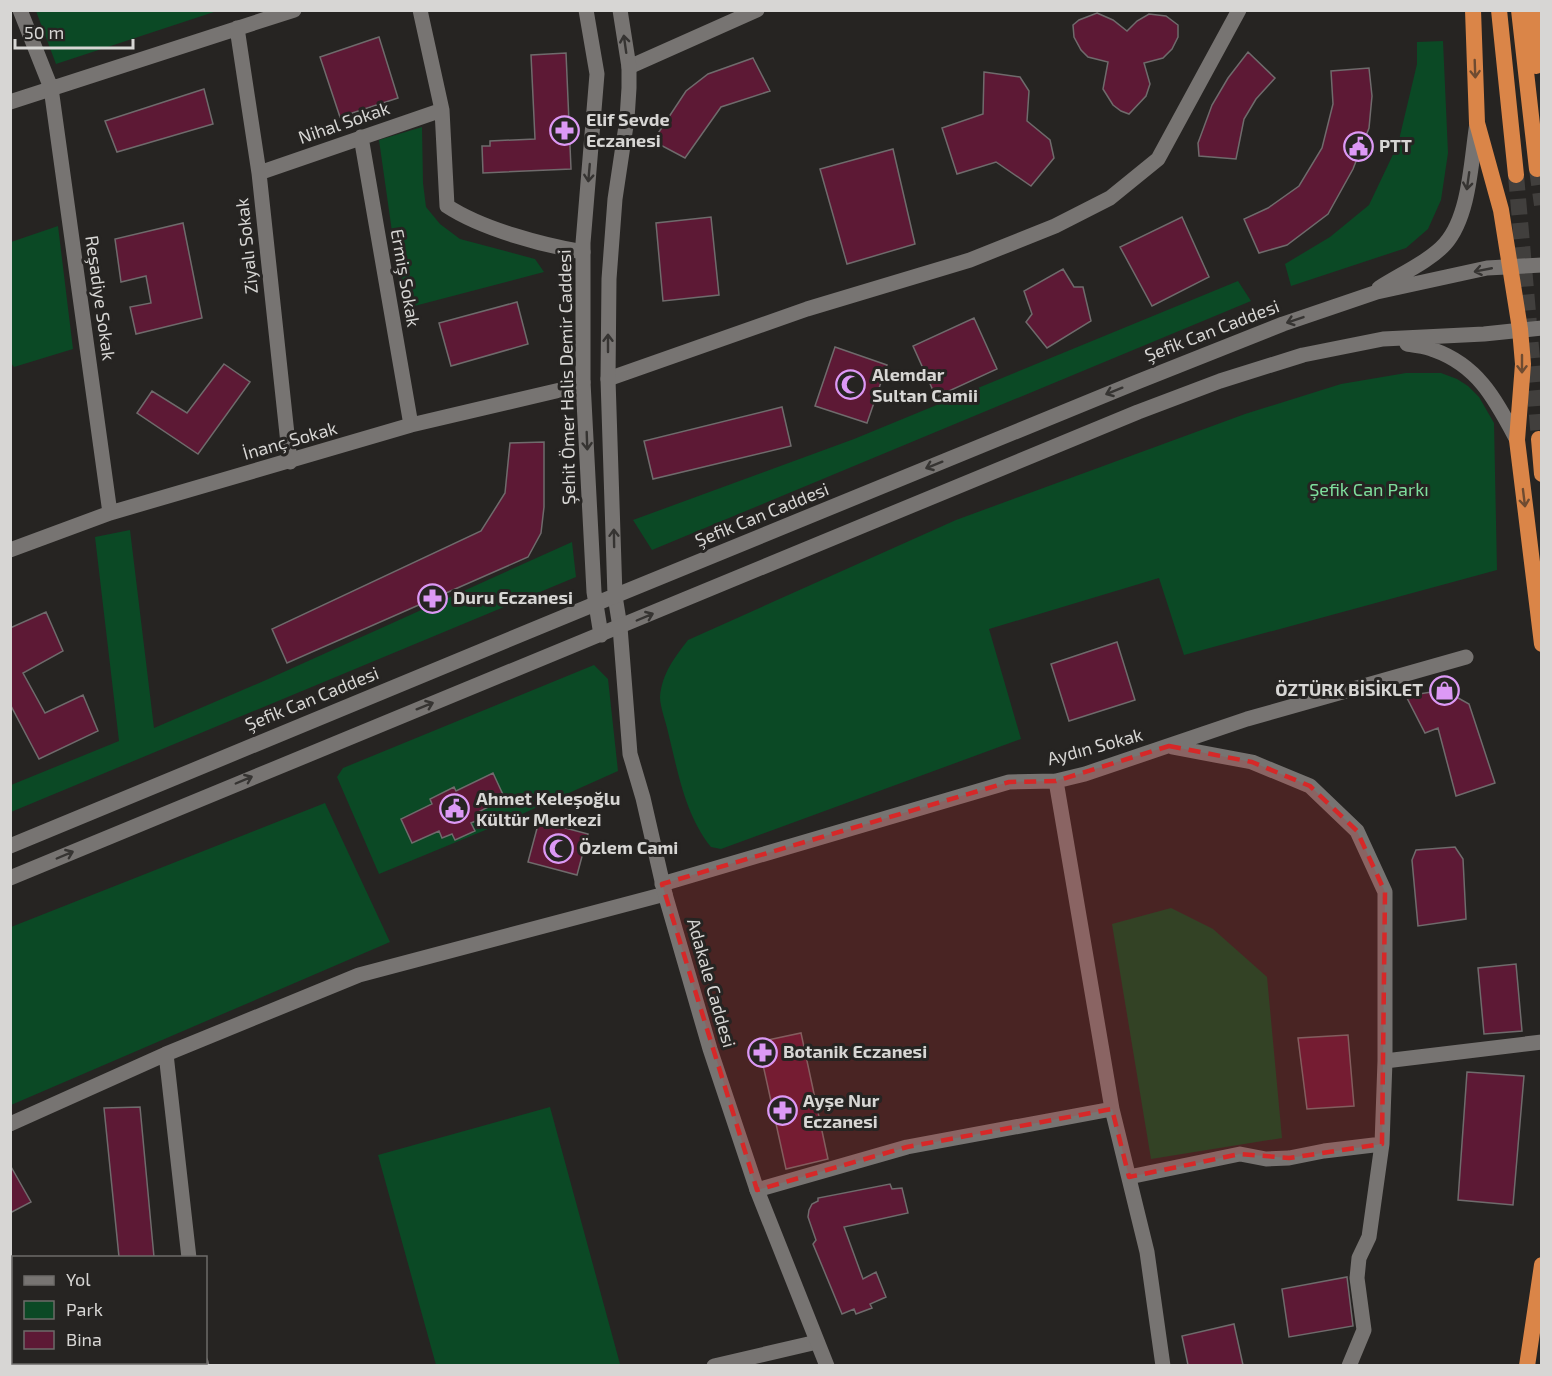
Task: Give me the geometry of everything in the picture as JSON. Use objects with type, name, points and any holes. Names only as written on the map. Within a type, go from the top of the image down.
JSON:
[{"type":"highway","points":[[1473,10],[1477,123],[1501,210],[1512,265],[1520,329],[1523,363],[1516,440],[1542,644]]},
{"type":"highway","points":[[1499,10],[1516,175]]},
{"type":"highway","points":[[1520,10],[1537,168]]},
{"type":"highway","points":[[1533,10],[1541,137]]},
{"type":"highway","points":[[1539,439],[1542,474]]},
{"type":"highway","points":[[1527,1365],[1542,1265]]},
{"type":"street","name":"Reşadiye Sokak","points":[[20,10],[51,88],[110,513]]},
{"type":"street","points":[[10,102],[294,10]]},
{"type":"street","points":[[420,10],[441,110],[447,206],[464,217],[498,230],[583,252]]},
{"type":"street","name":"Şehit Ömer Halis Demir Caddesi","points":[[586,10],[597,74],[583,252],[583,382],[595,604],[601,635]]},
{"type":"street","points":[[615,596],[608,379],[610,268],[615,199],[627,118],[629,67],[620,10]]},
{"type":"street","points":[[629,67],[757,10]]},
{"type":"street","points":[[608,379],[807,309],[970,260],[1055,226],[1110,198],[1158,159],[1239,10]]},
{"type":"street","name":"Ziyalı Sokak","points":[[237,28],[259,173],[290,462]]},
{"type":"street","name":"Nihal Sokak","points":[[259,173],[441,110]]},
{"type":"street","points":[[1367,295],[1444,246],[1457,228],[1465,205],[1477,123]]},
{"type":"street","name":"Ermiş Sokak","points":[[361,137],[411,425]]},
{"type":"street","name":"Şefik Can Caddesi","points":[[10,846],[595,604],[1283,324],[1367,295],[1476,271],[1512,265],[1542,265]]},
{"type":"street","points":[[10,878],[1149,408],[1220,381],[1303,355],[1383,339],[1484,334],[1542,328]]},
{"type":"street","points":[[1383,339],[1434,349],[1468,368],[1496,400],[1516,440]]},
{"type":"street","name":"İnanç Sokak","points":[[10,550],[110,513],[411,425],[573,387],[583,382]]},
{"type":"street","name":"Adakale Caddesi","points":[[615,596],[620,627],[630,754],[643,798],[664,889],[710,1049],[757,1190],[827,1365]]},
{"type":"street","name":"Aydın Sokak","points":[[10,1124],[166,1054],[360,975],[664,889],[1009,782],[1056,781],[1084,774],[1247,719],[1466,657]]},
{"type":"street","points":[[1169,746],[1251,762],[1311,786],[1357,831],[1385,892],[1383,1144],[1369,1237],[1359,1258],[1357,1278],[1364,1330],[1349,1365]]},
{"type":"street","points":[[1056,781],[1112,1109],[1147,1252],[1163,1365]]},
{"type":"street","points":[[1385,1061],[1542,1042]]},
{"type":"street","points":[[166,1054],[189,1256]]},
{"type":"street","points":[[757,1190],[907,1147],[1112,1109]]},
{"type":"street","points":[[1129,1177],[1240,1154],[1266,1159],[1289,1158],[1383,1144]]},
{"type":"street","points":[[714,1365],[817,1342]]},
{"type":"highlighted area","points":[[1169,746],[1252,762],[1310,786],[1357,831],[1385,892],[1382,1144],[1289,1158],[1240,1154],[1129,1177],[1112,1109],[907,1147],[757,1190],[662,884],[1009,782],[1056,781]]},
{"type":"green space","points":[[36,11],[217,11],[56,64]]},
{"type":"green space","points":[[1443,41],[1448,153],[1441,200],[1428,229],[1406,248],[1291,286],[1285,264],[1330,237],[1369,205],[1398,144],[1417,64],[1417,42]]},
{"type":"green space","points":[[422,127],[426,207],[440,224],[460,239],[535,259],[544,272],[403,309],[379,140]]},
{"type":"green space","points":[[58,226],[73,349],[14,367],[10,362],[11,242]]},
{"type":"green space","points":[[1238,281],[1251,301],[652,550],[633,520],[854,439]]},
{"type":"green space","name":"Şefik Can Parkı","points":[[1406,373],[1441,373],[1457,379],[1479,397],[1494,423],[1497,570],[1184,655],[1159,578],[989,629],[1021,739],[721,849],[711,847],[702,835],[684,792],[660,701],[666,673],[688,640],[956,520],[1245,414],[1341,384]]},
{"type":"green space","points":[[130,530],[154,728],[572,542],[576,577],[11,812],[11,785],[119,741],[95,537]]},
{"type":"green space","points":[[594,665],[608,679],[618,771],[495,826],[379,874],[337,777],[343,768]]},
{"type":"green space","points":[[325,803],[390,942],[11,1105],[11,927]]},
{"type":"green space","points":[[1171,908],[1213,929],[1267,977],[1282,1138],[1151,1159],[1112,924]]},
{"type":"green space","points":[[550,1107],[620,1364],[436,1365],[378,1155]]},
{"type":"building","points":[[1097,13],[1113,20],[1127,31],[1149,14],[1166,16],[1178,25],[1178,37],[1172,49],[1163,58],[1144,63],[1150,84],[1146,96],[1129,114],[1113,105],[1103,89],[1108,62],[1088,57],[1074,37],[1073,25]]},
{"type":"building","points":[[379,37],[398,98],[340,117],[320,57]]},
{"type":"building","points":[[1248,52],[1275,78],[1256,99],[1244,119],[1236,159],[1199,156],[1198,143],[1212,105],[1228,78]]},
{"type":"building","points":[[566,53],[571,169],[483,173],[482,146],[490,146],[490,141],[535,139],[531,55]]},
{"type":"building","points":[[753,58],[770,91],[721,107],[685,158],[653,141],[686,91],[708,74]]},
{"type":"building","points":[[1369,68],[1372,96],[1369,128],[1353,169],[1328,214],[1287,245],[1259,253],[1244,219],[1268,208],[1299,186],[1322,148],[1333,104],[1331,71]]},
{"type":"building","points":[[984,72],[1020,77],[1029,91],[1027,121],[1050,140],[1054,158],[1031,186],[996,162],[957,174],[942,128],[983,114]]},
{"type":"building","points":[[204,89],[213,124],[117,152],[105,121]]},
{"type":"building","points":[[893,149],[915,244],[847,264],[820,169]]},
{"type":"building","points":[[711,217],[719,295],[663,301],[656,223]]},
{"type":"building","points":[[1182,217],[1209,277],[1152,306],[1120,247]]},
{"type":"building","points":[[183,223],[202,318],[136,334],[130,307],[151,303],[146,276],[121,282],[115,239]]},
{"type":"building","points":[[1063,269],[1074,287],[1083,287],[1091,321],[1047,348],[1026,322],[1032,314],[1024,291]]},
{"type":"building","points":[[517,302],[528,344],[451,366],[439,323]]},
{"type":"building","points":[[974,318],[997,369],[936,397],[913,346]]},
{"type":"building","name":"Alemdar Sultan Camii","points":[[835,347],[887,365],[867,423],[815,406]]},
{"type":"building","points":[[224,364],[250,382],[198,454],[137,413],[152,391],[187,413]]},
{"type":"building","points":[[782,407],[791,446],[653,479],[644,441]]},
{"type":"building","points":[[544,442],[544,507],[541,533],[528,557],[287,663],[272,629],[481,531],[505,493],[510,443]]},
{"type":"building","points":[[46,612],[63,651],[23,673],[45,713],[83,695],[98,731],[39,759],[10,704],[10,628]]},
{"type":"building","points":[[1117,642],[1135,700],[1069,721],[1051,664]]},
{"type":"building","points":[[1444,690],[1469,704],[1495,783],[1456,796],[1438,728],[1425,733],[1406,696]]},
{"type":"building","points":[[493,773],[505,799],[480,811],[483,818],[471,823],[475,831],[455,840],[452,834],[442,838],[439,831],[412,843],[401,819],[432,804],[430,799],[454,787],[456,791]]},
{"type":"building","name":"Özlem Cami","points":[[539,821],[588,834],[577,875],[528,862]]},
{"type":"building","points":[[1455,847],[1463,859],[1466,919],[1418,926],[1412,860],[1416,850]]},
{"type":"building","points":[[1516,964],[1522,1031],[1484,1034],[1478,968]]},
{"type":"building","points":[[801,1033],[828,1159],[786,1169],[758,1042]]},
{"type":"building","points":[[1348,1035],[1354,1106],[1307,1109],[1298,1038]]},
{"type":"building","points":[[1467,1072],[1524,1076],[1513,1205],[1458,1200]]},
{"type":"building","points":[[140,1107],[154,1256],[119,1256],[104,1108]]},
{"type":"building","points":[[10,1165],[31,1202],[10,1213]]},
{"type":"building","points":[[890,1184],[892,1189],[902,1188],[908,1213],[844,1227],[863,1279],[876,1272],[886,1297],[870,1304],[872,1308],[856,1314],[854,1309],[842,1314],[813,1244],[816,1240],[808,1217],[809,1210],[818,1198]]},
{"type":"building","points":[[1347,1277],[1353,1326],[1289,1337],[1282,1289]]},
{"type":"building","points":[[1234,1324],[1243,1365],[1188,1365],[1182,1336]]},
{"type":"tunnel","points":[[1537,169],[1542,205]]},
{"type":"tunnel","points":[[1516,175],[1539,439]]},
{"type":"place","name":"Elif Sevde Eczanesi","points":[[565,130]]},
{"type":"place","name":"PTT","points":[[1358,146]]},
{"type":"place","name":"Alemdar Sultan Camii","points":[[851,385]]},
{"type":"place","name":"Duru Eczanesi","points":[[432,598]]},
{"type":"place","name":"ÖZTÜRK BİSİKLET","points":[[1444,690]]},
{"type":"place","name":"Ahmet Keleşoğlu Kültür Merkezi","points":[[455,809]]},
{"type":"place","name":"Özlem Cami","points":[[558,848]]},
{"type":"place","name":"Botanik Eczanesi","points":[[762,1052]]},
{"type":"place","name":"Ayşe Nur Eczanesi","points":[[782,1111]]}]
